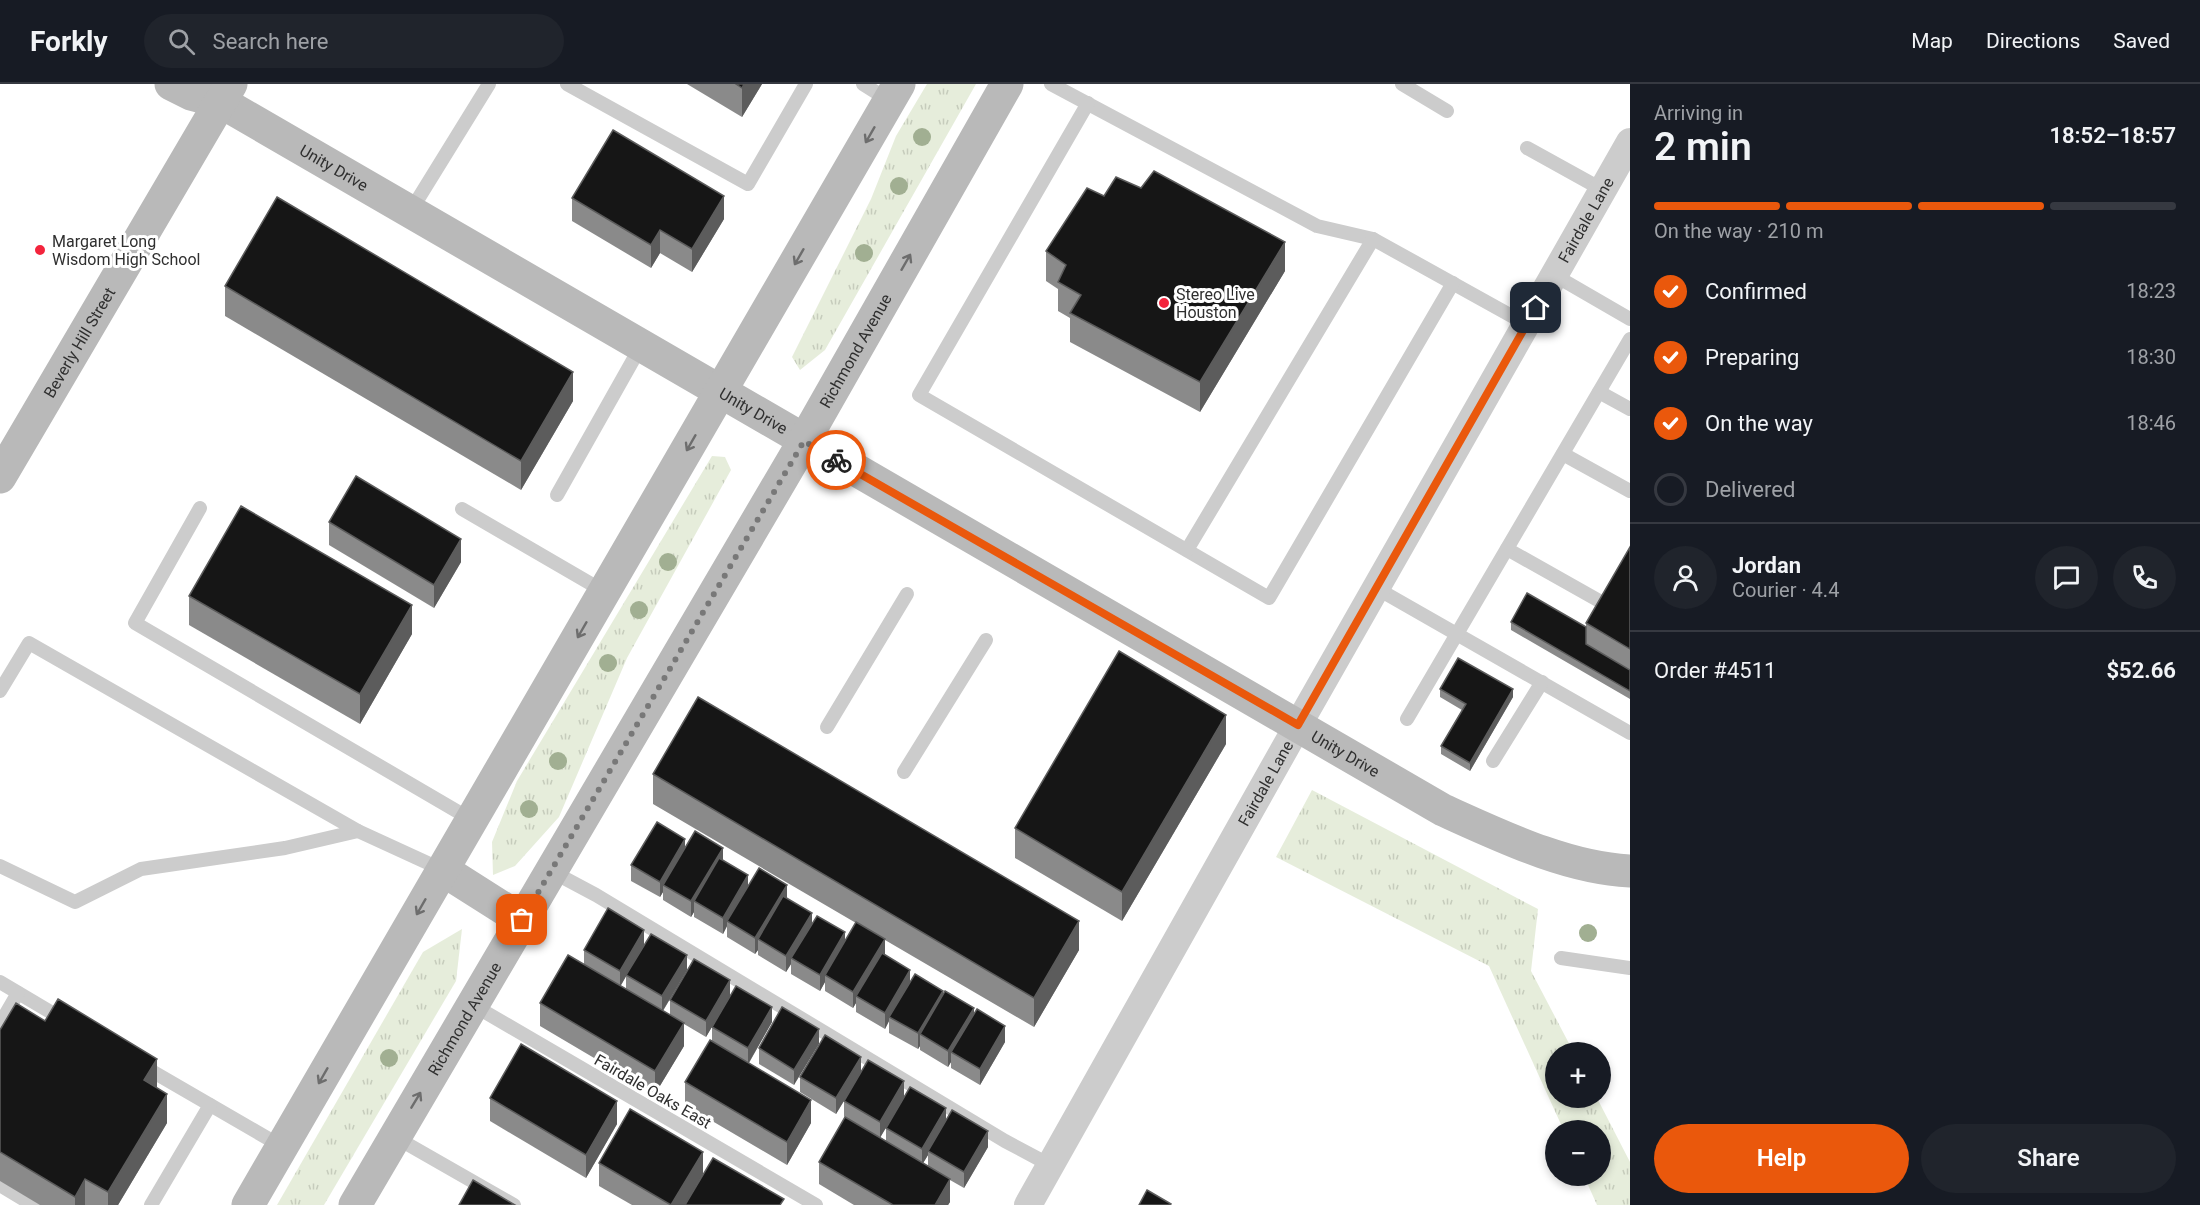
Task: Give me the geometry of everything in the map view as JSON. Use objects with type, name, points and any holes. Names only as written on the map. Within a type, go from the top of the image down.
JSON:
[{"type":"main road","name":"Unity Drive","points":[[171,84],[191,94],[226,93],[410,212],[1443,810],[1495,834],[1535,849],[1582,862],[1630,871]]},
{"type":"main road","name":"Richmond Avenue","points":[[355,1205],[804,441],[1007,84]]},
{"type":"main road","points":[[248,1205],[720,393],[884,90]]},
{"type":"main road","name":"Beverly Hill Street","points":[[0,477],[226,93]]},
{"type":"main road","points":[[443,870],[522,920]]},
{"type":"street","name":"Fairdale Lane","points":[[1028,1205],[1630,142]]},
{"type":"lane","points":[[410,212],[489,84]]},
{"type":"lane","points":[[567,84],[747,184],[806,84]]},
{"type":"lane","points":[[1051,84],[1317,226],[1373,239],[1526,324]]},
{"type":"lane","points":[[1402,84],[1447,111]]},
{"type":"lane","points":[[1088,103],[919,395],[1269,598],[1454,283]]},
{"type":"lane","points":[[1527,148],[1603,190]]},
{"type":"lane","points":[[1187,550],[1373,239]]},
{"type":"lane","points":[[1554,275],[1630,319]]},
{"type":"lane","points":[[1407,718],[1630,339]]},
{"type":"lane","points":[[557,495],[641,346]]},
{"type":"lane","points":[[1599,392],[1630,409]]},
{"type":"lane","points":[[1563,454],[1630,491]]},
{"type":"lane","points":[[200,508],[135,623],[472,820]]},
{"type":"lane","points":[[462,509],[605,592]]},
{"type":"lane","points":[[1507,549],[1604,603]]},
{"type":"lane","points":[[1376,588],[1630,733]]},
{"type":"lane","points":[[827,727],[907,594]]},
{"type":"lane","points":[[904,772],[986,640]]},
{"type":"lane","points":[[0,691],[28,643],[358,831],[443,870]]},
{"type":"lane","points":[[1493,761],[1542,682]]},
{"type":"lane","points":[[0,866],[75,902],[141,869],[285,848],[358,831]]},
{"type":"lane","points":[[551,870],[1005,1141],[1050,1165]]},
{"type":"lane","points":[[1561,958],[1630,968]]},
{"type":"lane","points":[[0,982],[79,1028]]},
{"type":"lane","points":[[0,1024],[18,993]]},
{"type":"lane","name":"Fairdale Oaks East","points":[[472,1005],[816,1205]]},
{"type":"lane","points":[[129,1058],[281,1146]]},
{"type":"lane","points":[[152,1205],[210,1105]]},
{"type":"lane","points":[[395,1137],[514,1205]]},
{"type":"lane","points":[[0,1185],[33,1205]]},
{"type":"green space","points":[[927,84],[976,84],[825,350],[800,370],[792,357],[871,199],[896,136]]},
{"type":"green space","points":[[712,456],[725,457],[731,470],[627,658],[559,817],[515,866],[493,875],[492,842],[517,781]]},
{"type":"green space","points":[[1312,790],[1538,909],[1531,971],[1568,1042],[1545,1042],[1545,1089],[1489,966],[1276,857]]},
{"type":"green space","points":[[462,929],[456,981],[324,1205],[277,1205],[423,952]]},
{"type":"green space","points":[[1554,1108],[1602,1108],[1608,1120],[1559,1120]]},
{"type":"green space","points":[[1611,1125],[1630,1162],[1630,1205],[1597,1205],[1588,1186],[1611,1186]]},
{"type":"building","points":[[613,130],[724,196],[692,249],[660,230],[651,245],[572,198]]},
{"type":"building","name":"Stereo Live Houston","points":[[1154,171],[1285,242],[1200,382],[1070,313],[1081,295],[1058,282],[1066,265],[1046,251],[1087,188],[1104,196],[1116,177],[1141,188]]},
{"type":"building","points":[[277,197],[573,372],[521,461],[225,286]]},
{"type":"building","points":[[356,476],[461,539],[434,585],[329,522]]},
{"type":"building","points":[[241,506],[412,605],[360,694],[189,596]]},
{"type":"building","points":[[1630,547],[1630,649],[1586,623]]},
{"type":"building","points":[[1527,593],[1586,627],[1586,644],[1630,670],[1630,691],[1511,622]]},
{"type":"building","points":[[1119,651],[1226,715],[1122,892],[1015,828]]},
{"type":"building","points":[[1458,658],[1513,689],[1470,763],[1441,746],[1466,704],[1440,689]]},
{"type":"building","points":[[698,697],[1079,921],[1034,998],[653,774]]},
{"type":"building","points":[[657,822],[685,839],[660,882],[631,865]]},
{"type":"building","points":[[695,831],[723,848],[691,901],[663,885]]},
{"type":"building","points":[[719,858],[748,875],[723,918],[694,901]]},
{"type":"building","points":[[759,868],[787,885],[755,938],[727,921]]},
{"type":"building","points":[[783,896],[812,913],[786,956],[758,939]]},
{"type":"building","points":[[608,908],[644,930],[620,971],[584,950]]},
{"type":"building","points":[[817,916],[845,932],[820,975],[791,958]]},
{"type":"building","points":[[856,922],[885,939],[853,992],[825,975]]},
{"type":"building","points":[[651,934],[687,955],[662,996],[626,975]]},
{"type":"building","points":[[882,953],[910,970],[885,1013],[856,996]]},
{"type":"building","points":[[568,955],[684,1023],[655,1071],[540,1003]]},
{"type":"building","points":[[694,959],[730,980],[706,1021],[670,1000]]},
{"type":"building","points":[[915,974],[943,991],[918,1033],[889,1017]]},
{"type":"building","points":[[736,986],[772,1007],[748,1048],[712,1027]]},
{"type":"building","points":[[945,991],[974,1008],[948,1051],[920,1034]]},
{"type":"building","points":[[58,999],[157,1059],[144,1080],[167,1094],[108,1192],[85,1179],[75,1197],[0,1152],[0,1030],[16,1003],[45,1021]]},
{"type":"building","points":[[782,1007],[819,1029],[794,1070],[759,1048]]},
{"type":"building","points":[[977,1009],[1005,1026],[980,1069],[951,1052]]},
{"type":"building","points":[[825,1035],[861,1057],[836,1098],[800,1077]]},
{"type":"building","points":[[710,1040],[811,1100],[787,1142],[685,1082]]},
{"type":"building","points":[[521,1044],[617,1101],[586,1155],[490,1098]]},
{"type":"building","points":[[868,1060],[904,1081],[880,1122],[844,1101]]},
{"type":"building","points":[[910,1087],[946,1108],[922,1149],[886,1128]]},
{"type":"building","points":[[630,1109],[703,1152],[671,1205],[599,1163]]},
{"type":"building","points":[[952,1110],[988,1131],[964,1172],[928,1151]]},
{"type":"building","points":[[845,1117],[950,1179],[935,1205],[893,1205],[819,1162]]},
{"type":"building","points":[[713,1158],[784,1199],[780,1205],[685,1205]]},
{"type":"building","points":[[473,1180],[515,1205],[459,1205]]},
{"type":"building","points":[[1147,1190],[1171,1204],[1139,1205]]},
{"type":"way so far","points":[[522,920],[804,441],[836,460]]},
{"type":"place","name":"Margaret Long Wisdom High School","points":[[40,250]]},
{"type":"place","name":"Stereo Live Houston","points":[[1164,303]]},
{"type":"route","points":[[836,460],[1298,725],[1536,308]]}]
